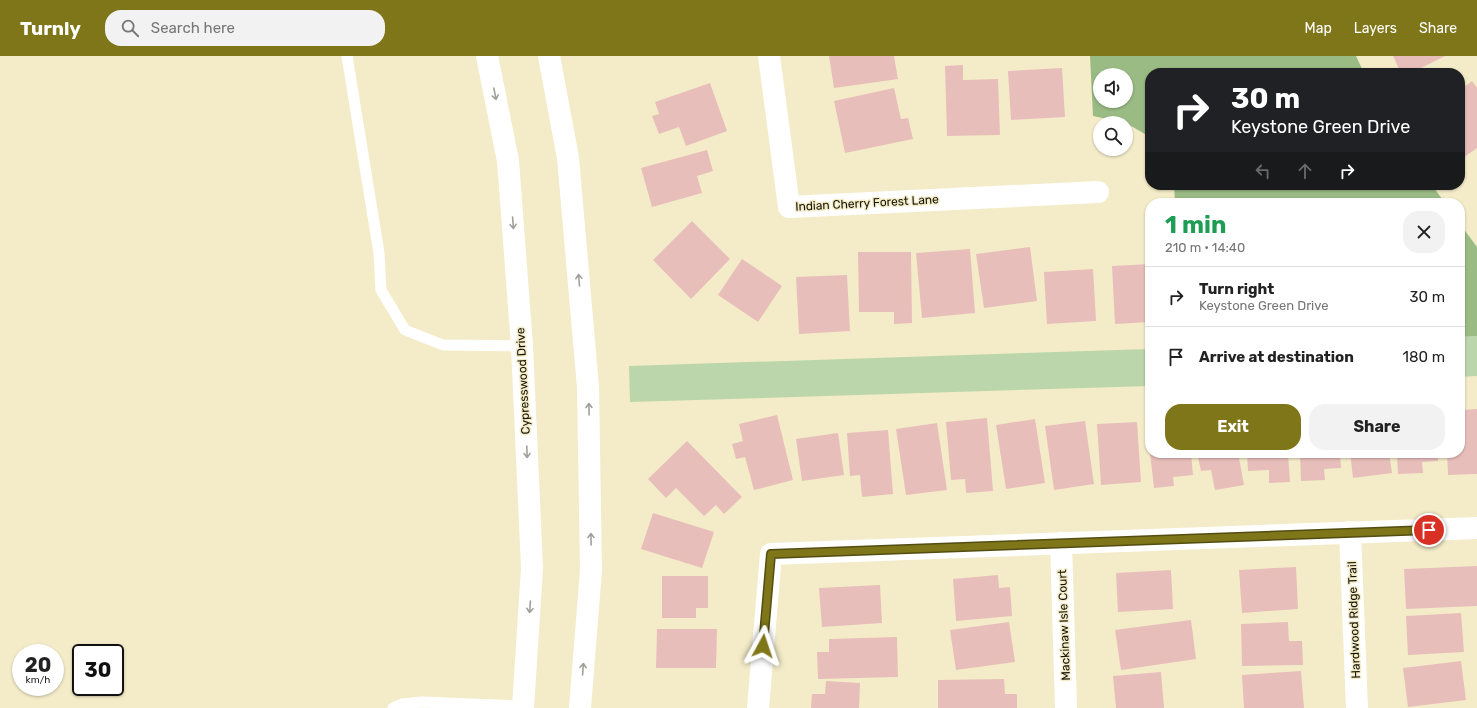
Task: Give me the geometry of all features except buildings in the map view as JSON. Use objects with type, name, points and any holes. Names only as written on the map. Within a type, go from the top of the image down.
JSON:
[{"type":"street","name":"Cypresswood Drive","points":[[487,56],[508,161],[522,346],[532,568],[523,707]]},
{"type":"street","points":[[549,56],[568,158],[588,386],[591,570],[580,708]]},
{"type":"street","name":"Indian Cherry Forest Lane","points":[[769,56],[789,207],[1098,192]]},
{"type":"street","points":[[758,708],[771,554],[1477,528]]},
{"type":"street","name":"Hardwood Ridge Trail","points":[[1350,532],[1357,708]]},
{"type":"street","name":"Mackinaw Isle Court","points":[[1062,543],[1066,708]]},
{"type":"lane","points":[[348,56],[379,253],[380,290],[405,330],[442,345],[522,346]]},
{"type":"lane","points":[[393,708],[402,704],[422,702],[523,707]]},
{"type":"green space","points":[[1090,56],[1356,56],[1362,68],[1145,68],[1145,134],[1133,127],[1133,116],[1093,116]]},
{"type":"green space","points":[[1174,190],[1436,190],[1441,198],[1175,198]]},
{"type":"green space","points":[[1465,231],[1477,247],[1477,336],[1465,337]]},
{"type":"green space","points":[[1477,336],[1477,376],[1465,377],[1465,337]]},
{"type":"green space","points":[[1145,349],[1145,386],[630,402],[629,366]]},
{"type":"route","points":[[763,646],[771,554],[1429,530]]}]
